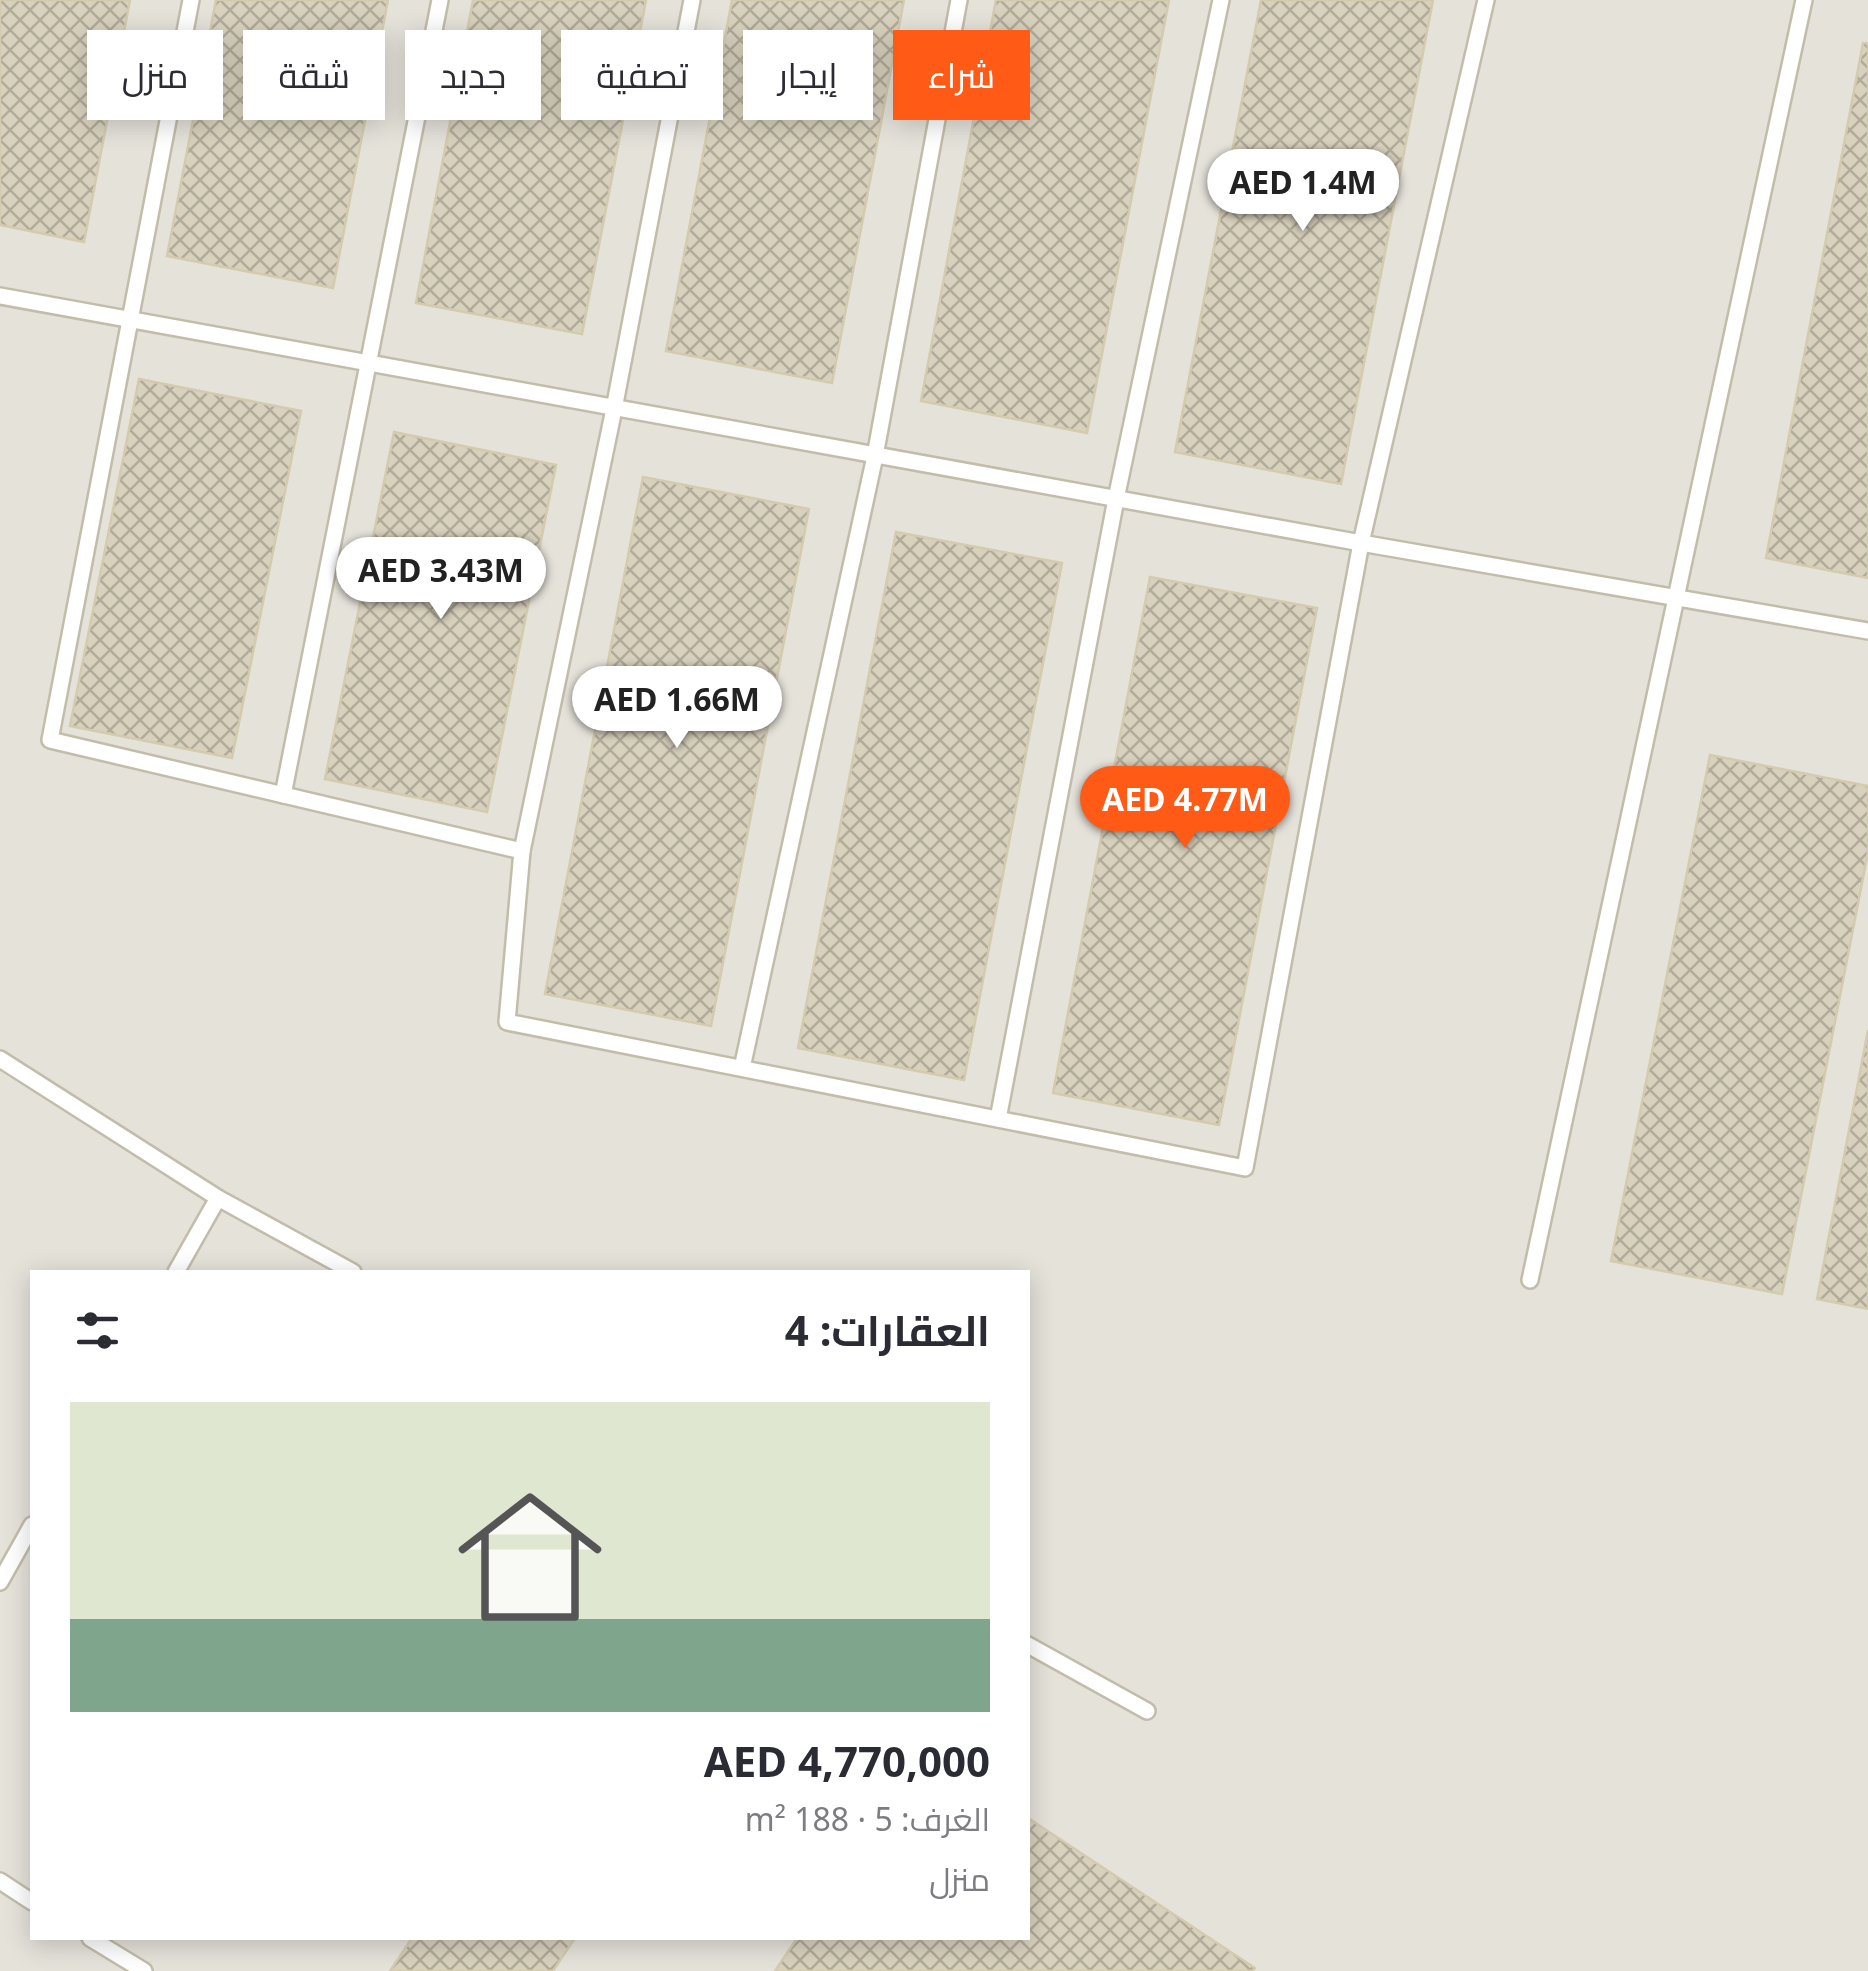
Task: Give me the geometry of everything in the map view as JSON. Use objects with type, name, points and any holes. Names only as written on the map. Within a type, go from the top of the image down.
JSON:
[{"type":"lane","points":[[191,0],[50,740],[522,851]]},
{"type":"lane","points":[[282,795],[440,0]]},
{"type":"lane","points":[[692,0],[614,409],[522,851],[506,1022],[1245,1168],[1361,544],[1486,0]]},
{"type":"lane","points":[[742,1068],[875,456],[959,0]]},
{"type":"lane","points":[[998,1119],[1116,499],[1221,0]]},
{"type":"lane","points":[[1530,1280],[1804,0]]},
{"type":"lane","points":[[0,296],[1361,544],[1868,631]]},
{"type":"lane","points":[[0,1058],[218,1198],[349,1270]]},
{"type":"lane","points":[[177,1270],[218,1198]]},
{"type":"lane","points":[[0,1582],[30,1529]]},
{"type":"lane","points":[[1030,1646],[1147,1711]]},
{"type":"lane","points":[[0,1881],[30,1901]]},
{"type":"lane","points":[[93,1940],[144,1971]]},
{"type":"shaded area","points":[[0,0],[1868,0],[1868,1971],[0,1971]]},
{"type":"building","points":[[0,0],[130,0],[124,30],[87,30],[87,120],[107,120],[84,242],[0,225]]},
{"type":"building","points":[[216,0],[388,0],[382,30],[243,30],[243,120],[365,120],[333,288],[167,256],[193,120],[223,120],[223,30],[210,30]]},
{"type":"building","points":[[473,0],[646,0],[640,30],[561,30],[561,120],[623,120],[582,334],[416,303],[450,120],[541,120],[541,30],[467,30]]},
{"type":"building","points":[[732,0],[904,0],[898,30],[893,30],[893,59],[832,383],[666,351],[709,120],[723,120],[723,48]]},
{"type":"building","points":[[996,0],[1169,0],[1087,433],[921,401],[974,120],[1030,120],[1030,30],[990,30]]},
{"type":"building","points":[[1261,0],[1433,0],[1341,484],[1175,452]]},
{"type":"building","points":[[1863,43],[1868,43],[1868,578],[1766,558]]},
{"type":"building","points":[[139,379],[301,411],[232,758],[70,726]]},
{"type":"building","points":[[394,432],[556,465],[487,812],[325,779]]},
{"type":"building","points":[[643,477],[809,509],[711,1026],[545,994]]},
{"type":"building","points":[[896,532],[1062,563],[964,1080],[798,1048]]},
{"type":"building","points":[[1150,577],[1317,608],[1219,1125],[1053,1093]]},
{"type":"building","points":[[1710,755],[1868,786],[1868,852],[1782,1294],[1611,1261]]},
{"type":"building","points":[[1868,1030],[1868,1309],[1817,1299]]},
{"type":"building","points":[[1030,1819],[1255,1968],[1253,1971],[775,1971],[796,1940],[1030,1940]]},
{"type":"building","points":[[411,1940],[574,1940],[553,1971],[390,1971]]}]
